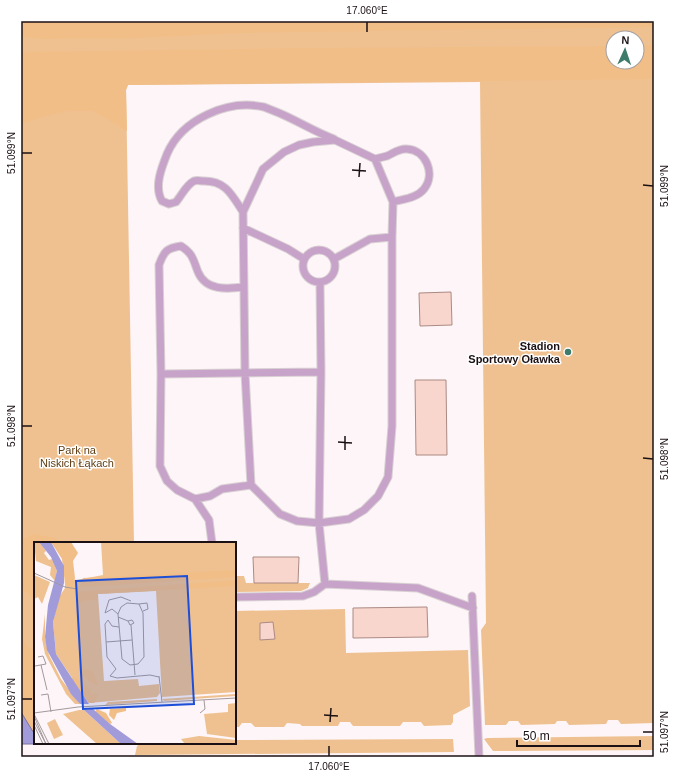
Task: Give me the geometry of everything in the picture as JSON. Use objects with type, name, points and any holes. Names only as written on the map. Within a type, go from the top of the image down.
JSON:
[{"type":"lane","points":[[243,212],[229,191],[218,183],[209,181],[196,180],[188,186],[176,202],[168,204],[162,201],[158,195],[159,181],[163,165],[176,138],[191,124],[205,115],[225,108],[243,106],[264,108],[294,119],[320,134],[374,159],[388,156],[397,150],[406,149],[420,153],[428,163],[430,169],[429,178],[424,189],[418,194],[393,202]]},
{"type":"lane","points":[[335,140],[299,145],[284,152],[263,169],[243,212],[245,373],[251,485],[280,514],[297,521],[319,523],[349,519],[364,510],[378,496],[388,477],[392,426],[392,237],[394,214],[393,202],[374,159]]},
{"type":"lane","points":[[243,228],[288,249],[304,259]]},
{"type":"lane","points":[[334,259],[370,239],[392,237]]},
{"type":"lane","points":[[212,542],[209,520],[195,499],[177,490],[167,482],[160,466],[161,374],[159,265],[165,253],[170,248],[181,246],[190,252],[196,263],[198,272],[204,282],[215,287],[227,289],[244,287]]},
{"type":"lane","points":[[321,250],[327,252],[334,259],[336,266],[334,273],[331,278],[326,281],[320,283],[313,282],[304,274],[304,259],[311,252],[321,250]]},
{"type":"lane","points":[[320,283],[321,372],[319,523],[325,584]]},
{"type":"lane","points":[[161,374],[321,372]]},
{"type":"lane","points":[[195,499],[210,496],[222,489],[251,485]]},
{"type":"lane","points":[[236,598],[303,596],[314,592],[325,584],[418,588],[473,608]]},
{"type":"lane","points":[[472,596],[479,757]]},
{"type":"green space","name":"Park na Niskich Łąkach","points":[[21,21],[654,21],[654,723],[621,724],[618,720],[608,720],[606,724],[569,725],[566,721],[557,721],[555,724],[521,725],[518,721],[509,721],[506,725],[485,725],[481,630],[486,623],[480,82],[128,85],[126,90],[134,542],[34,542],[34,733],[21,712]]},
{"type":"green space","points":[[236,576],[244,576],[246,583],[310,583],[308,588],[301,591],[236,592]]},
{"type":"green space","points":[[345,609],[346,653],[468,650],[470,706],[453,715],[453,722],[451,725],[424,726],[421,722],[403,722],[400,726],[353,726],[350,722],[340,722],[338,726],[302,726],[300,724],[287,723],[284,727],[255,727],[251,723],[242,723],[239,727],[236,727],[236,611]]},
{"type":"green space","points":[[654,736],[654,750],[493,751],[484,739],[487,738]]},
{"type":"green space","points":[[453,739],[454,752],[135,755],[137,746],[140,744],[236,744],[236,740]]},
{"type":"shaded area","points":[[25,21],[654,21],[654,27],[242,33],[136,38],[41,39],[24,37],[21,34]]},
{"type":"shaded area","points":[[654,45],[654,79],[128,85],[126,90],[127,131],[93,111],[68,111],[21,124],[21,52],[605,46],[605,70],[645,70],[645,46]]},
{"type":"shaded area","points":[[34,534],[55,538],[61,542],[34,542],[34,599],[21,588],[21,539]]},
{"type":"shaded area","points":[[21,639],[34,652],[34,733],[21,712]]},
{"type":"shaded area","points":[[21,712],[34,733],[34,744],[21,744]]},
{"type":"building","points":[[451,292],[452,325],[420,326],[419,293]]},
{"type":"building","points":[[415,380],[446,380],[447,455],[416,455]]},
{"type":"building","points":[[253,557],[299,557],[298,583],[254,583]]},
{"type":"building","points":[[427,607],[428,637],[353,638],[353,608]]},
{"type":"building","points":[[273,622],[275,639],[260,640],[260,623]]},
{"type":"place","name":"Stadion Sportowy Oławka","points":[[568,352]]}]
